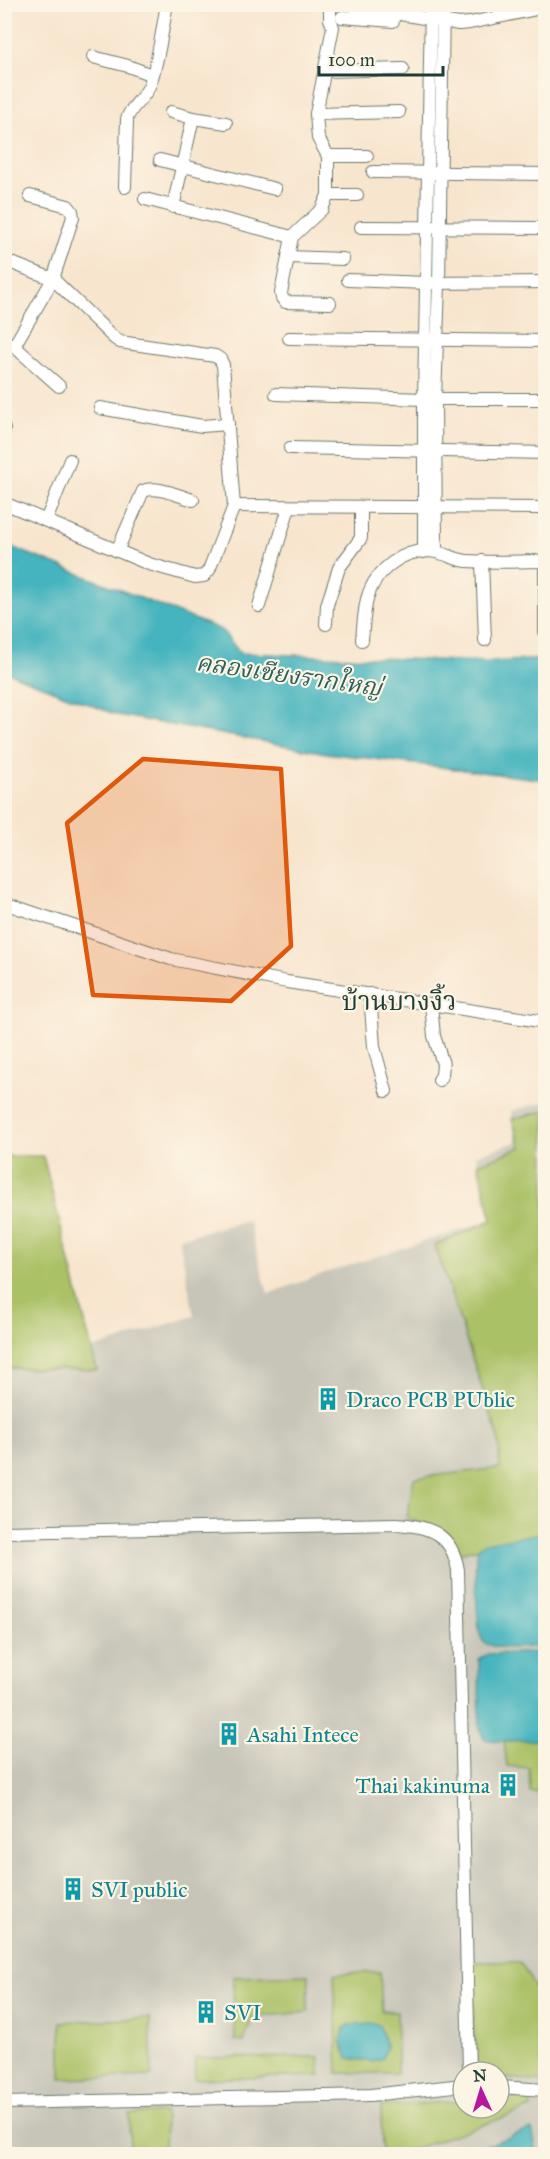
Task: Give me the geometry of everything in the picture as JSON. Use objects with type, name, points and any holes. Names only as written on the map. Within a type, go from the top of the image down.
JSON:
[{"type":"street","points":[[125,187],[127,119],[129,112],[146,94],[153,75],[167,4]]},
{"type":"street","points":[[330,4],[330,19],[360,6],[436,20],[470,23],[546,7]]},
{"type":"street","points":[[430,552],[436,20],[431,4]]},
{"type":"street","points":[[436,20],[442,4]]},
{"type":"street","points":[[341,13],[393,21]]},
{"type":"street","points":[[330,303],[285,302],[281,293],[292,237],[322,209],[328,195],[328,156],[318,138],[316,114],[341,13]]},
{"type":"street","points":[[93,57],[153,75]]},
{"type":"street","points":[[325,71],[404,69]]},
{"type":"street","points":[[171,112],[226,123]]},
{"type":"street","points":[[316,114],[399,112]]},
{"type":"street","points":[[173,207],[193,118]]},
{"type":"street","points":[[328,156],[368,156]]},
{"type":"street","points":[[160,160],[275,189]]},
{"type":"street","points":[[373,172],[546,174]]},
{"type":"street","points":[[328,195],[357,195]]},
{"type":"street","points":[[30,196],[68,206],[73,217],[50,283],[13,341],[59,386]]},
{"type":"street","points":[[145,200],[292,237]]},
{"type":"street","points":[[361,227],[546,228]]},
{"type":"street","points":[[288,258],[343,259]]},
{"type":"street","points":[[4,260],[50,283],[120,342],[215,356],[220,360],[223,366],[234,506],[209,570],[204,576],[195,577],[149,564],[4,503]]},
{"type":"street","points":[[348,280],[433,283],[546,282]]},
{"type":"street","points":[[289,338],[546,341]]},
{"type":"street","points":[[276,394],[430,399],[546,399]]},
{"type":"street","points":[[100,408],[202,426],[228,424]]},
{"type":"street","points":[[290,448],[546,453]]},
{"type":"street","points":[[46,521],[70,460]]},
{"type":"street","points":[[117,551],[143,491],[155,489],[193,500]]},
{"type":"street","points":[[234,506],[546,508]]},
{"type":"street","points":[[259,606],[286,507]]},
{"type":"street","points":[[326,624],[327,605],[339,568],[361,538],[361,508]]},
{"type":"street","points":[[362,640],[367,598],[375,581],[387,566],[402,556],[430,552],[459,560],[545,561],[545,632]]},
{"type":"street","points":[[482,561],[485,640]]},
{"type":"street","points":[[4,903],[165,957],[287,982],[546,1022]]},
{"type":"street","points":[[370,994],[374,1047],[386,1091]]},
{"type":"street","points":[[431,1004],[434,1036],[443,1064],[439,1080]]},
{"type":"street","points":[[4,1532],[396,1524],[426,1528],[450,1546],[454,1552],[458,1570],[469,2060]]},
{"type":"street","points":[[4,2103],[371,2095],[451,2086]]},
{"type":"street","points":[[511,2088],[546,2090]]},
{"type":"highlighted area","points":[[143,759],[281,769],[291,946],[231,1001],[93,995],[67,823]]},
{"type":"shaded area","points":[[545,1102],[545,2154],[537,2154],[531,2129],[462,2154],[5,2154],[4,1156],[92,1349],[194,1316],[179,1238],[248,1220],[268,1294],[325,1273],[491,1220],[476,1155],[516,1142],[511,1111]]},
{"type":"green space","points":[[545,1111],[545,1532],[458,1553],[454,1544],[438,1528],[407,1519],[414,1478],[500,1468],[498,1436],[435,1245],[492,1220],[478,1164],[521,1147],[512,1119]]},
{"type":"green space","points":[[5,1156],[43,1156],[97,1370],[5,1368]]},
{"type":"green space","points":[[545,1739],[545,1793],[530,1792],[529,1768],[507,1766],[504,1741]]},
{"type":"green space","points":[[472,1962],[520,1962],[545,2005],[545,2021],[537,2033],[545,2082],[511,2079],[511,2060],[475,2060]]},
{"type":"green space","points":[[380,1972],[382,2011],[397,2012],[397,2073],[338,2073],[334,1974]]},
{"type":"green space","points":[[309,1975],[308,2012],[252,2017],[244,2042],[235,2041],[233,1977]]},
{"type":"green space","points":[[150,2018],[152,2076],[61,2079],[61,2022]]},
{"type":"green space","points":[[319,2057],[320,2076],[195,2079],[195,2058]]},
{"type":"green space","points":[[529,2097],[531,2108],[511,2115],[511,2098]]},
{"type":"green space","points":[[451,2102],[451,2120],[497,2120],[399,2154],[382,2154],[381,2106]]},
{"type":"green space","points":[[165,2112],[164,2154],[130,2154],[129,2114]]},
{"type":"water","name":"คลองเชียงรากใหญ่","points":[[4,544],[222,630],[240,653],[487,662],[545,659],[545,780],[326,753],[117,715],[16,676],[5,670]]},
{"type":"water","points":[[545,1534],[545,1645],[513,1648],[489,1645],[483,1641],[479,1630],[475,1576],[478,1549],[488,1542]]},
{"type":"water","points":[[545,1652],[545,1740],[484,1739],[480,1729],[479,1659],[488,1654]]},
{"type":"water","points":[[374,2024],[380,2027],[387,2048],[383,2058],[372,2062],[348,2058],[341,2041],[344,2028],[349,2025]]},
{"type":"water","points":[[532,2129],[537,2154],[462,2154]]},
{"type":"place","name":"Draco PCB PUblic","points":[[328,1399]]},
{"type":"place","name":"Asahi Intece","points":[[229,1734]]},
{"type":"place","name":"Thai kakinuma","points":[[508,1785]]},
{"type":"place","name":"SVI public","points":[[73,1889]]},
{"type":"place","name":"SVI","points":[[206,2012]]},
{"type":"district","name":"บ้านบางงิ้ว","points":[[399,1001]]}]
